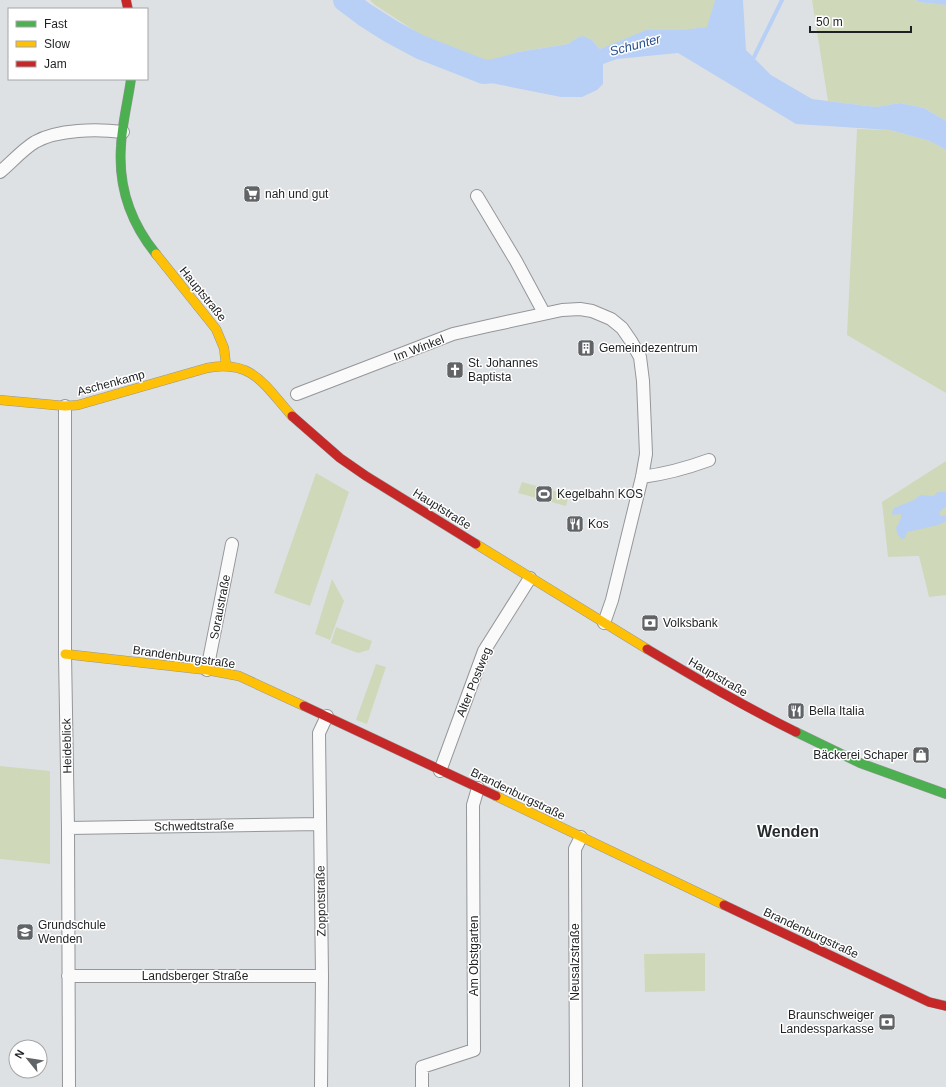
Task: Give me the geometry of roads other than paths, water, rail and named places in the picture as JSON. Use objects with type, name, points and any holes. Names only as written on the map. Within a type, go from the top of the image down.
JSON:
[{"type":"street","name":"Hauptstraße","points":[[131,80],[122,146],[122,177],[128,206],[133,219],[151,249],[216,328],[223,343],[226,365],[242,368],[254,375],[301,425],[340,458],[366,476],[530,578],[709,686],[767,718],[860,763],[946,794]]},
{"type":"street","points":[[0,172],[27,148],[48,136],[63,133],[105,130],[123,132]]},
{"type":"street","points":[[477,196],[516,261],[544,313]]},
{"type":"street","name":"Im Winkel","points":[[297,394],[453,334],[562,310],[580,309],[603,314],[611,318],[622,328],[640,356],[643,381],[646,454],[642,477],[612,600],[604,623]]},
{"type":"street","name":"Aschenkamp","points":[[0,400],[65,406],[87,403],[206,368],[226,365]]},
{"type":"street","name":"Heideblick","points":[[65,406],[65,654],[68,828],[69,1087]]},
{"type":"street","points":[[642,477],[660,475],[709,460]]},
{"type":"street","name":"Soraustraße","points":[[207,670],[232,544]]},
{"type":"street","name":"Alter Postweg","points":[[440,771],[484,651],[530,578]]},
{"type":"street","name":"Brandenburgstraße","points":[[65,654],[207,670],[239,676],[327,716],[440,771],[930,1002],[946,1006]]},
{"type":"street","name":"Zoppotstraße","points":[[321,1087],[322,976],[319,733],[327,716]]},
{"type":"street","name":"Am Obstgarten","points":[[422,1087],[422,1067],[474,1050],[473,805],[478,788]]},
{"type":"street","name":"Schwedtstraße","points":[[68,828],[320,824]]},
{"type":"street","name":"Neusalzstraße","points":[[576,1087],[574,860],[575,849],[581,837]]},
{"type":"street","name":"Landsberger Straße","points":[[68,976],[322,976]]},
{"type":"water","points":[[715,0],[743,0],[746,50],[771,75],[812,99],[876,107],[900,103],[924,108],[946,121],[946,150],[930,141],[890,130],[796,124],[678,53],[617,59],[603,64],[603,84],[597,90],[582,97],[561,97],[476,80],[470,66],[518,52],[568,44],[583,36],[592,40],[600,49],[646,30],[681,30],[707,27]]},
{"type":"water","points":[[915,0],[946,0],[946,5],[919,2]]},
{"type":"water","points":[[946,491],[946,507],[939,513],[941,516],[946,515],[946,521],[938,525],[907,532],[905,538],[902,539],[898,535],[896,528],[901,518],[901,514],[893,515],[892,512],[894,508],[914,500],[920,495],[934,496],[938,492]]},
{"type":"waterway","name":"Schunter","points":[[345,0],[392,32],[420,47],[484,72],[502,70]]},
{"type":"waterway","points":[[752,61],[782,0]]},
{"type":"place","name":"nah und gut","points":[[252,194]]},
{"type":"place","name":"Gemeindezentrum","points":[[586,348]]},
{"type":"place","name":"St. Johannes Baptista","points":[[455,370]]},
{"type":"place","name":"Kegelbahn KOS","points":[[544,494]]},
{"type":"place","name":"Kos","points":[[575,524]]},
{"type":"place","name":"Volksbank","points":[[650,623]]},
{"type":"place","name":"Bella Italia","points":[[796,711]]},
{"type":"place","name":"Bäckerei Schaper","points":[[921,755]]},
{"type":"place","name":"Grundschule Wenden","points":[[25,932]]},
{"type":"place","name":"Braunschweiger Landessparkasse","points":[[887,1022]]},
{"type":"district","name":"Wenden","points":[[788,831]]}]
